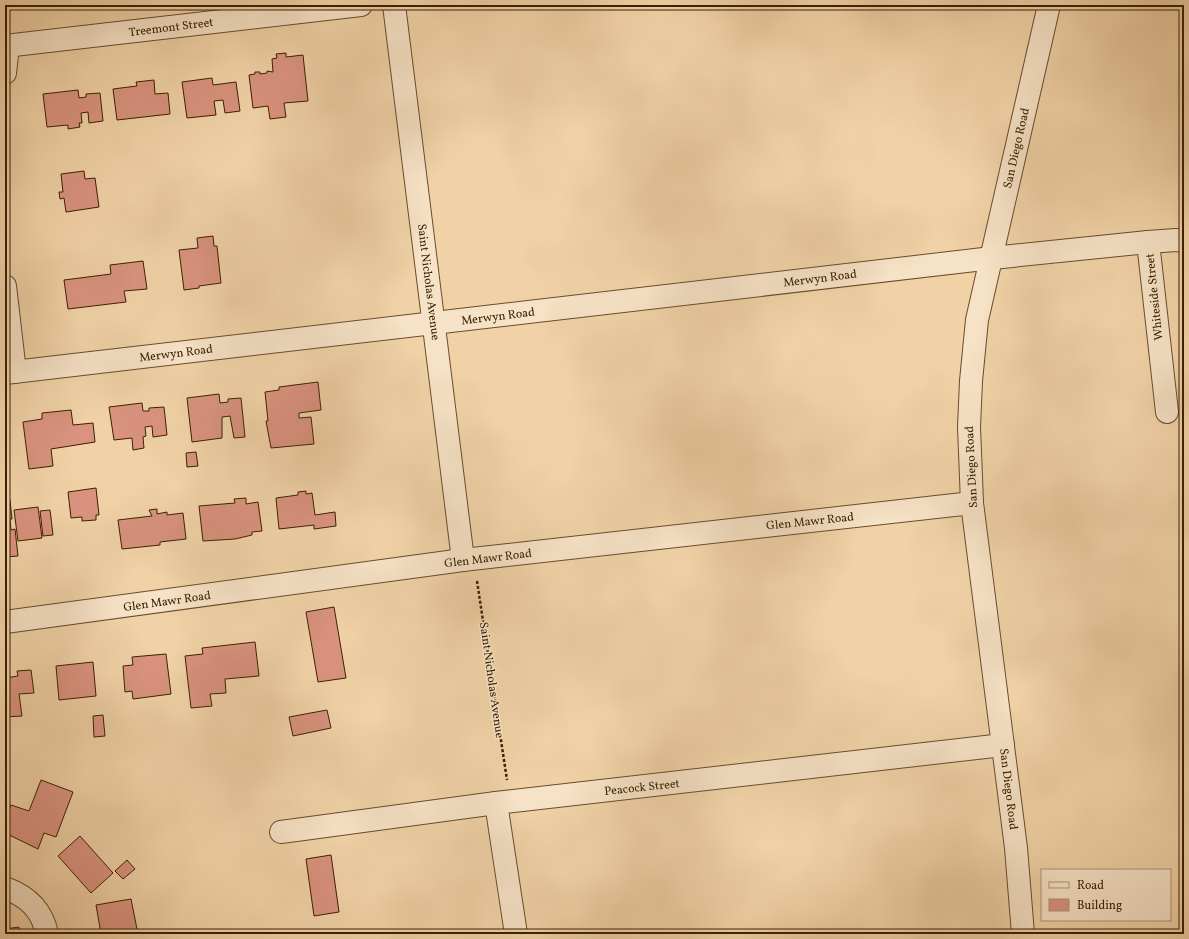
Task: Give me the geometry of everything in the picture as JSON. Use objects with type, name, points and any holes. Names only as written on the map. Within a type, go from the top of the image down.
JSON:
[{"type":"street","name":"Treemont Street","points":[[6,46],[361,5]]},
{"type":"street","name":"Saint Nicholas Avenue","points":[[394,5],[434,323],[469,560]]},
{"type":"street","name":"San Diego Road","points":[[1024,934],[1016,848],[972,503],[969,427],[971,381],[977,320],[1049,5]]},
{"type":"street","points":[[5,73],[6,46]]},
{"type":"street","points":[[1148,242],[1176,240],[1184,241]]},
{"type":"street","name":"Whiteside Street","points":[[992,258],[1148,242],[1167,412]]},
{"type":"street","name":"Merwyn Road","points":[[10,373],[992,258]]},
{"type":"street","points":[[5,286],[10,373]]},
{"type":"street","name":"Glen Mawr Road","points":[[5,622],[469,560],[972,503]]},
{"type":"street","name":"Peacock Street","points":[[281,832],[503,802],[1003,745]]},
{"type":"street","points":[[503,802],[516,934]]},
{"type":"street","points":[[5,888],[22,894],[36,908],[47,934]]},
{"type":"path","name":"Saint Nicholas Avenue","points":[[469,560],[503,802]]},
{"type":"building","points":[[286,53],[286,57],[303,55],[308,101],[284,103],[286,117],[270,119],[268,106],[253,108],[249,75],[255,74],[255,72],[260,72],[260,74],[267,73],[267,71],[273,72],[272,59],[277,58],[276,54]]},
{"type":"building","points":[[212,78],[213,85],[236,82],[240,111],[225,113],[223,100],[214,101],[216,115],[187,118],[182,82]]},
{"type":"building","points":[[154,80],[155,94],[168,93],[170,114],[117,120],[113,89],[137,86],[136,82]]},
{"type":"building","points":[[78,90],[79,98],[86,97],[86,94],[100,93],[103,121],[89,123],[88,112],[81,113],[82,123],[79,123],[80,127],[68,129],[68,125],[47,127],[43,94]]},
{"type":"building","points":[[84,171],[85,179],[95,178],[99,207],[66,212],[64,198],[60,199],[59,192],[63,192],[61,174]]},
{"type":"building","points":[[213,236],[214,246],[217,246],[221,283],[184,290],[179,250],[198,248],[197,238]]},
{"type":"building","points":[[143,261],[147,289],[124,291],[126,302],[68,309],[64,280],[111,274],[110,265]]},
{"type":"building","points":[[318,382],[321,410],[299,413],[299,418],[311,417],[314,444],[271,448],[266,421],[268,421],[265,392],[279,390],[279,387]]},
{"type":"building","points":[[219,394],[220,403],[228,402],[228,399],[241,398],[245,437],[234,438],[230,416],[222,417],[222,438],[192,442],[187,398]]},
{"type":"building","points":[[142,403],[143,411],[149,411],[149,408],[164,407],[167,435],[153,437],[152,426],[145,427],[146,436],[143,437],[144,448],[133,450],[132,438],[114,440],[109,407]]},
{"type":"building","points":[[71,410],[73,425],[93,423],[95,442],[51,449],[53,466],[29,469],[23,422],[42,419],[42,413]]},
{"type":"building","points":[[196,452],[198,466],[187,467],[186,453]]},
{"type":"building","points":[[96,488],[99,515],[96,515],[96,520],[82,521],[82,517],[71,518],[68,492]]},
{"type":"building","points":[[306,491],[306,494],[312,493],[315,515],[335,512],[336,526],[314,529],[314,525],[279,529],[276,498],[298,495],[298,492]]},
{"type":"building","points":[[246,498],[246,504],[258,502],[262,531],[252,532],[252,535],[235,539],[203,541],[199,506],[235,503],[234,499]]},
{"type":"building","points":[[10,500],[12,519],[5,520],[5,501]]},
{"type":"building","points":[[38,507],[42,538],[18,541],[14,510]]},
{"type":"building","points":[[157,509],[157,514],[167,512],[167,515],[183,513],[186,539],[160,542],[160,545],[122,549],[118,520],[152,516],[149,510]]},
{"type":"building","points":[[50,510],[53,535],[43,536],[40,511]]},
{"type":"building","points":[[5,520],[10,520],[11,530],[15,529],[18,556],[5,557]]},
{"type":"building","points":[[334,607],[346,678],[318,682],[306,612]]},
{"type":"building","points":[[255,642],[259,676],[225,679],[226,693],[210,694],[212,706],[191,708],[185,656],[203,654],[202,648]]},
{"type":"building","points":[[166,654],[171,694],[133,699],[132,691],[125,692],[123,666],[133,665],[132,657]]},
{"type":"building","points":[[93,662],[96,696],[59,700],[56,666]]},
{"type":"building","points":[[31,670],[34,693],[19,694],[22,716],[5,717],[5,678],[18,676],[17,671]]},
{"type":"building","points":[[327,710],[331,728],[293,736],[289,717]]},
{"type":"building","points":[[103,715],[105,736],[94,737],[93,716]]},
{"type":"building","points":[[41,780],[73,792],[56,837],[44,833],[38,849],[5,833],[5,821],[11,805],[29,811]]},
{"type":"building","points":[[80,836],[113,873],[91,893],[58,856]]},
{"type":"building","points":[[331,855],[339,912],[314,916],[306,859]]},
{"type":"building","points":[[127,860],[135,869],[123,879],[115,871]]},
{"type":"building","points":[[131,899],[138,934],[101,934],[96,905]]},
{"type":"building","points":[[19,927],[20,934],[5,934],[5,929]]}]
